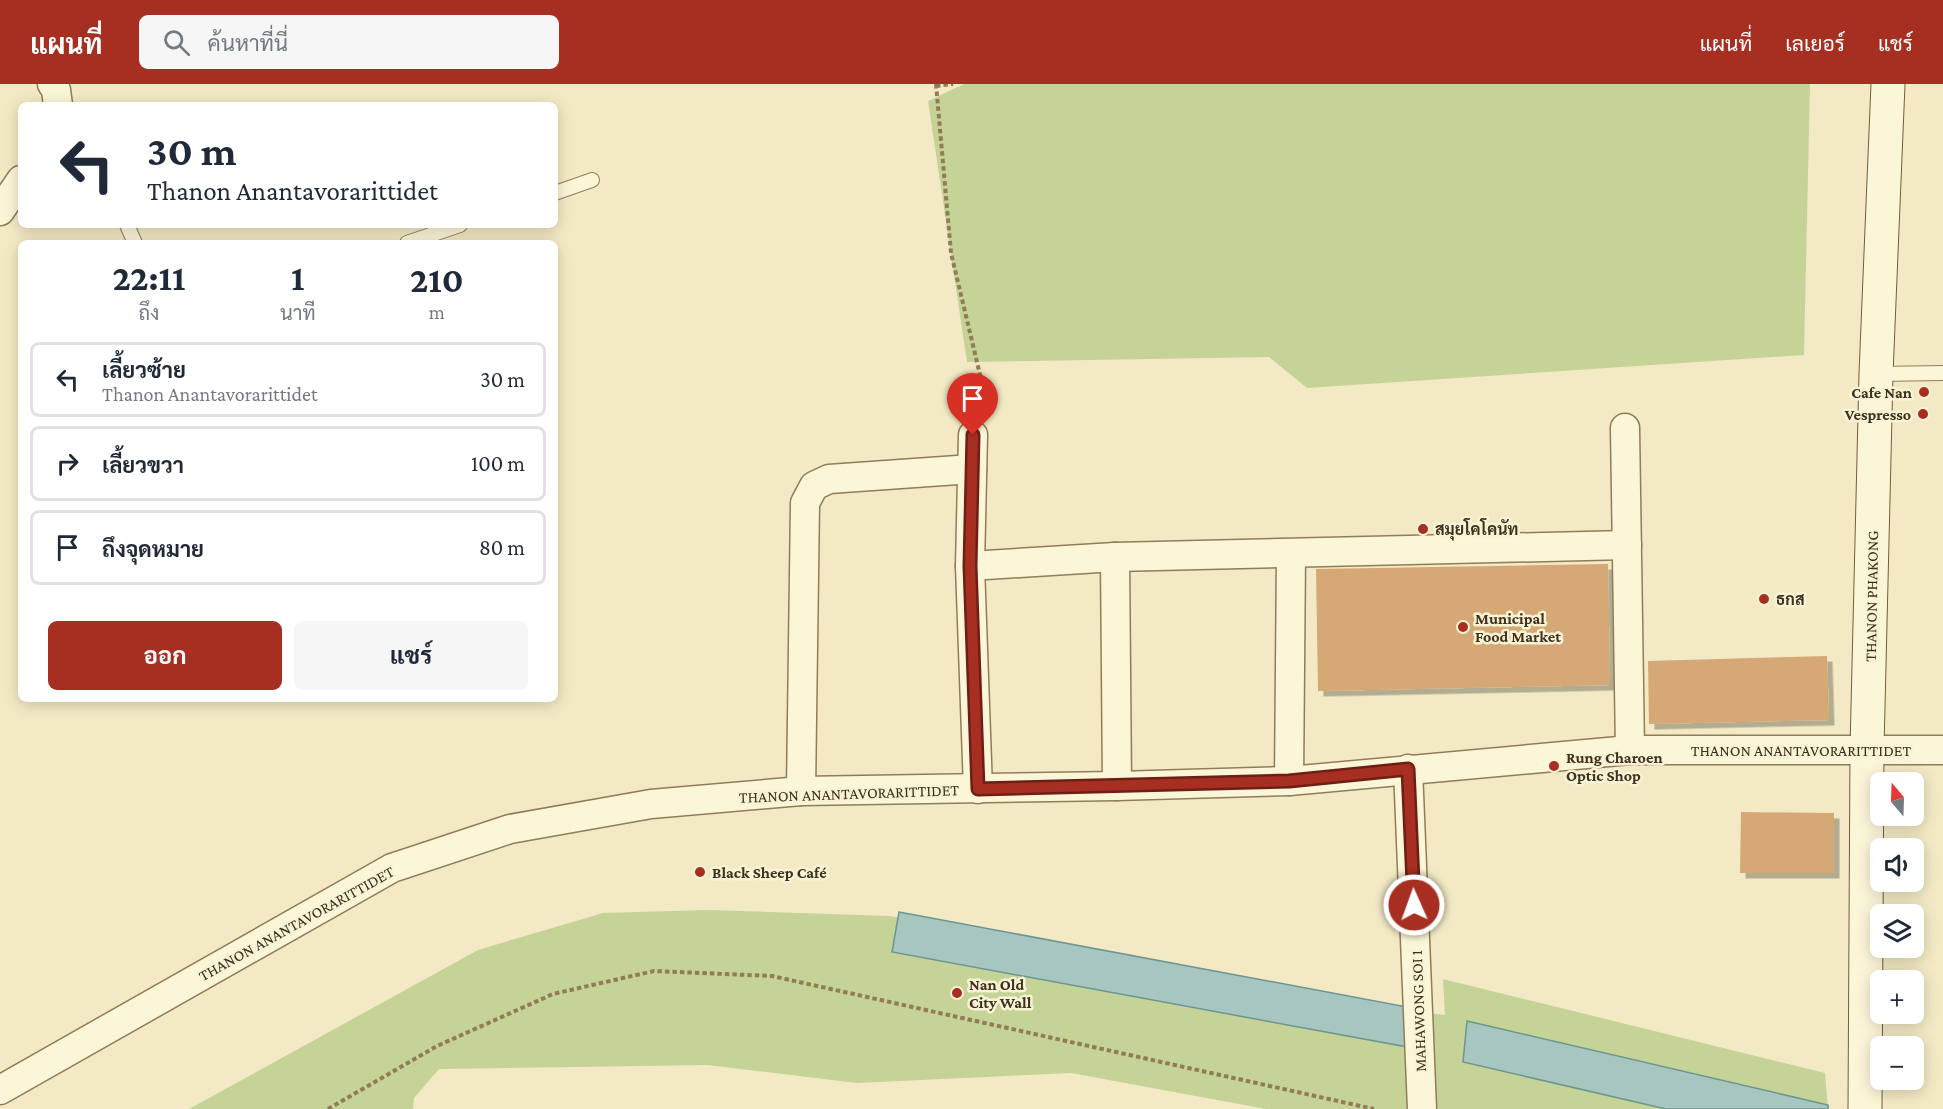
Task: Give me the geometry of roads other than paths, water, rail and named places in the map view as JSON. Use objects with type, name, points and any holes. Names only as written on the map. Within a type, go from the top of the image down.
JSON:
[{"type":"main road","name":"THANON PHAKONG","points":[[1865,1109],[1867,749],[1876,374],[1888,84]]},
{"type":"street","points":[[52,84],[56,90],[58,102]]},
{"type":"street","points":[[0,211],[18,184]]},
{"type":"street","points":[[1624,428],[1630,750]]},
{"type":"street","points":[[973,435],[970,566],[978,789]]},
{"type":"street","points":[[801,792],[806,503],[814,486],[829,479],[972,469]]},
{"type":"street","points":[[970,566],[1114,557],[1627,545]]},
{"type":"street","points":[[1289,781],[1291,554]]},
{"type":"street","points":[[1114,557],[1117,786]]},
{"type":"street","name":"THANON ANANTAVORARITTIDET","points":[[0,1090],[392,868],[510,829],[651,804],[801,792],[1289,781],[1630,750],[1943,750]]},
{"type":"street","name":"MAHAWONG SOI 1","points":[[1408,769],[1422,1109]]},
{"type":"lane","points":[[558,192],[592,180]]},
{"type":"lane","points":[[416,240],[451,228]]},
{"type":"lane","points":[[1876,374],[1943,373]]},
{"type":"water","points":[[899,912],[1418,1009],[1413,1048],[892,952]]},
{"type":"water","points":[[1467,1021],[1828,1105],[1828,1109],[1666,1109],[1463,1062]]},
{"type":"place","name":"Cafe Nan","points":[[1924,392]]},
{"type":"place","name":"Vespresso","points":[[1923,414]]},
{"type":"place","name":"สมุยโคโคนัท","points":[[1423,529]]},
{"type":"place","name":"ธกส","points":[[1764,599]]},
{"type":"place","name":"Municipal Food Market","points":[[1463,627]]},
{"type":"place","name":"Rung Charoen Optic Shop","points":[[1554,766]]},
{"type":"place","name":"Black Sheep Café","points":[[700,872]]},
{"type":"place","name":"Nan Old City Wall","points":[[957,993]]}]
